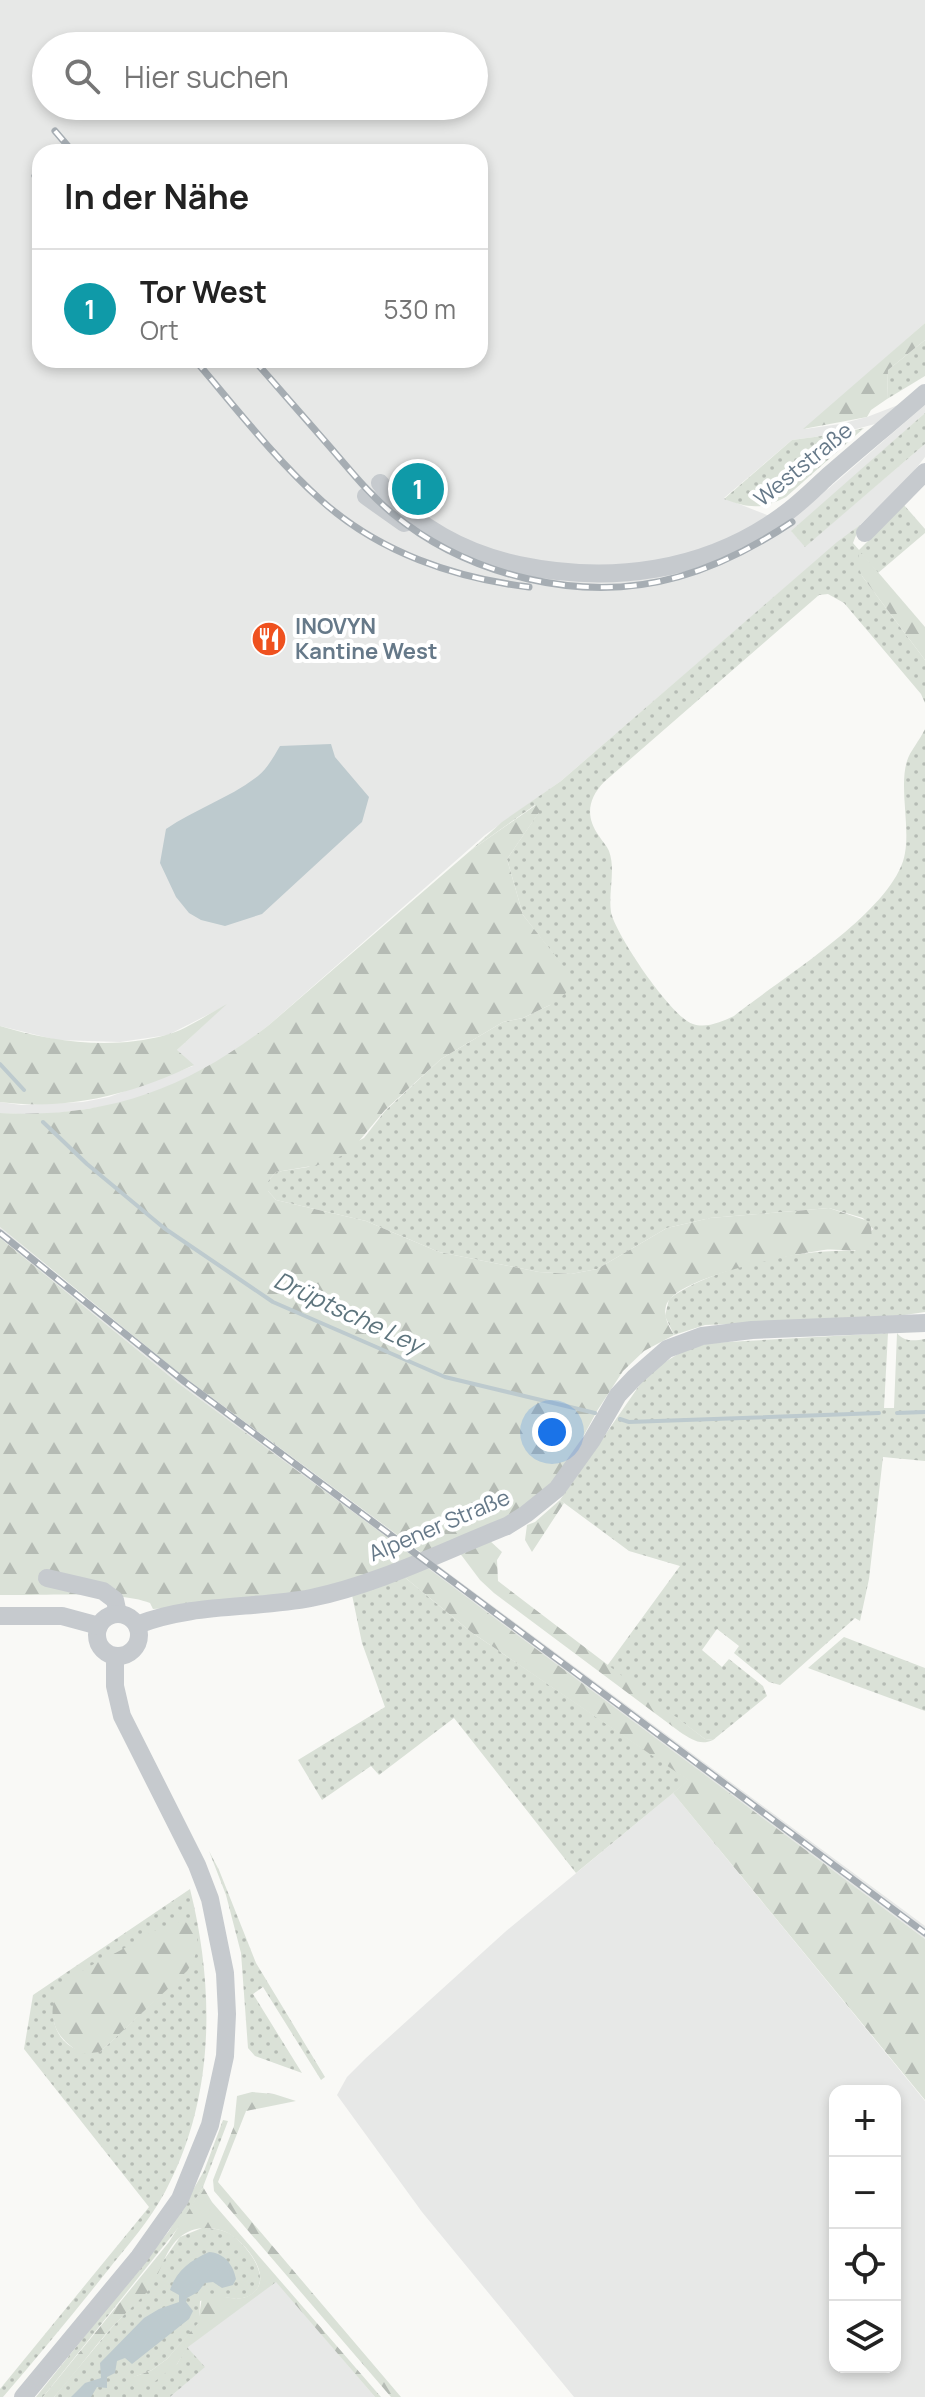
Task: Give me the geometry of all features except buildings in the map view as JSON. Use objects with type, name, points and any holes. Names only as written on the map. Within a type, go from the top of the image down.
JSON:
[{"type":"street","name":"Weststraße","points":[[373,490],[424,525],[467,549],[508,563],[554,572],[602,575],[658,569],[734,544],[781,517],[925,393]]},
{"type":"street","points":[[865,533],[925,472]]},
{"type":"street","name":"Alpener Straße","points":[[137,1625],[187,1611],[253,1606],[341,1591],[507,1526],[557,1489],[592,1440],[618,1395],[667,1349],[702,1336],[752,1330],[925,1323]]},
{"type":"street","points":[[47,1578],[103,1591],[115,1600],[118,1614]]},
{"type":"street","points":[[118,1614],[129,1617],[137,1625],[137,1644],[128,1654],[115,1656],[99,1645],[99,1626],[107,1617],[118,1614]]},
{"type":"street","points":[[0,1616],[62,1616],[99,1626]]},
{"type":"street","points":[[23,2397],[139,2257],[180,2199],[210,2125],[225,2056],[226,1992],[210,1899],[197,1865],[122,1716],[115,1686],[115,1656]]},
{"type":"shaded area","points":[[0,0],[925,0],[925,323],[805,429],[867,417],[911,400],[879,423],[837,434],[792,440],[724,498],[782,521],[821,495],[925,405],[925,413],[792,532],[805,546],[925,444],[925,457],[910,476],[860,525],[561,781],[485,835],[236,1051],[193,1076],[117,1105],[42,1115],[0,1113],[0,1102],[21,1105],[83,1102],[109,1097],[193,1066],[176,1051],[223,1007],[168,1035],[120,1042],[57,1040],[0,1026]]},
{"type":"shaded area","points":[[331,744],[335,757],[369,797],[362,822],[262,914],[225,926],[201,920],[189,913],[176,897],[160,863],[166,829],[258,776],[280,746]]},
{"type":"shaded area","points":[[0,1227],[124,1330],[220,1404],[925,1926],[925,1939],[178,1383],[0,1238]]},
{"type":"shaded area","points":[[673,1793],[925,2101],[925,2397],[574,2397],[422,2212],[337,2095],[347,2077],[505,1932]]},
{"type":"shaded area","points":[[209,2252],[223,2257],[230,2264],[236,2279],[233,2285],[222,2288],[213,2282],[205,2283],[198,2292],[187,2298],[186,2302],[193,2311],[189,2319],[132,2364],[125,2358],[117,2361],[115,2373],[107,2377],[107,2388],[97,2387],[91,2397],[71,2397],[85,2383],[101,2378],[100,2363],[144,2318],[179,2302],[179,2295],[170,2290],[176,2277],[190,2263]]},
{"type":"shaded area","points":[[276,2281],[375,2397],[170,2397],[204,2367],[187,2347]]},
{"type":"green space","points":[[925,323],[925,340],[888,370],[887,399],[871,410],[867,417],[803,429]]},
{"type":"green space","points":[[925,340],[925,376],[887,399],[888,370]]},
{"type":"green space","points":[[925,413],[925,444],[805,547],[791,531]]},
{"type":"green space","points":[[864,428],[786,497],[755,506],[724,499],[792,440]]},
{"type":"green space","points":[[904,505],[925,533],[878,573],[859,551],[862,576],[925,660],[925,703],[921,694],[844,603],[828,594],[819,595],[604,782],[594,795],[590,815],[611,858],[611,912],[623,938],[672,1007],[693,1024],[714,1024],[734,1016],[833,942],[881,897],[897,875],[906,842],[905,771],[908,757],[925,729],[925,1312],[891,1317],[705,1325],[674,1335],[665,1316],[669,1299],[687,1288],[733,1269],[784,1256],[855,1251],[873,1229],[863,1218],[829,1208],[710,1218],[667,1228],[597,1269],[571,1274],[539,1272],[439,1252],[366,1221],[276,1200],[268,1191],[268,1181],[276,1172],[308,1167],[364,1138],[385,1111],[441,1059],[503,1022],[523,1018],[550,1005],[565,969],[523,915],[507,859],[539,812],[535,805],[470,851],[502,822],[561,781],[837,542],[860,525],[853,543],[859,550]]},
{"type":"green space","points":[[859,550],[925,627],[925,660],[862,576],[858,566]]},
{"type":"green space","points":[[536,805],[540,811],[507,859],[523,915],[565,968],[570,980],[566,993],[523,1018],[503,1022],[441,1059],[385,1110],[349,1153],[318,1165],[276,1172],[268,1181],[268,1191],[276,1200],[366,1221],[439,1252],[539,1272],[571,1274],[597,1269],[667,1228],[710,1218],[829,1208],[871,1222],[872,1245],[861,1250],[824,1250],[763,1262],[711,1277],[674,1295],[666,1306],[665,1314],[674,1335],[644,1351],[623,1371],[564,1472],[529,1508],[423,1554],[184,1377],[0,1227],[0,1113],[38,1114],[110,1105],[176,1083],[207,1067],[269,1025],[470,851]]},
{"type":"green space","points":[[227,1004],[177,1050],[194,1065],[171,1075],[124,1092],[75,1102],[0,1102],[0,1026],[61,1040],[125,1042],[174,1033]]},
{"type":"green space","points":[[0,1238],[178,1383],[414,1557],[335,1588],[222,1604],[153,1609],[150,1603],[118,1596],[0,1595]]},
{"type":"green space","points":[[888,1333],[884,1408],[894,1408],[897,1333],[910,1340],[925,1339],[925,1461],[883,1457],[869,1579],[860,1621],[855,1618],[780,1685],[769,1682],[734,1653],[739,1646],[717,1629],[702,1650],[722,1667],[729,1659],[763,1686],[767,1696],[713,1740],[705,1739],[607,1666],[680,1566],[629,1551],[560,1500],[641,1383],[657,1367],[683,1351],[709,1343]]},
{"type":"green space","points":[[560,1500],[564,1503],[532,1552],[525,1540],[527,1525],[535,1522]]},
{"type":"green space","points":[[489,1540],[502,1552],[497,1560],[498,1581],[705,1739],[713,1740],[700,1742],[680,1732],[494,1593],[459,1552]]},
{"type":"green space","points":[[425,1566],[925,1939],[925,2100],[673,1793],[688,1780],[471,1632],[402,1575]]},
{"type":"green space","points":[[402,1575],[471,1632],[689,1780],[576,1873],[454,1718],[379,1775],[371,1766],[322,1800],[298,1760],[385,1707],[362,1643],[352,1595]]},
{"type":"green space","points":[[844,1637],[925,1668],[925,1711],[808,1668]]},
{"type":"green space","points":[[209,1851],[256,1963],[325,2077],[321,2080],[263,1987],[253,1994],[302,2073],[255,2056],[248,2048],[241,1953],[226,1895]]},
{"type":"green space","points":[[190,1889],[204,1965],[206,2043],[194,2119],[181,2156],[165,2192],[138,2232],[43,2350],[0,2397],[0,2389],[149,2207],[24,2049],[33,1995]],"holes":[[[187,1970],[100,2052],[79,2050],[64,2041],[55,2025],[54,2004]]]},
{"type":"green space","points":[[184,1921],[195,1931],[198,1944],[187,1971],[100,2052],[83,2054],[65,2041],[54,2022],[53,2009],[56,1997],[64,1986],[85,1969],[151,1932]]},
{"type":"green space","points":[[252,2092],[274,2094],[296,2101],[246,2111],[218,2182],[401,2397],[391,2397],[214,2191],[213,2180],[234,2126],[237,2096]]},
{"type":"green space","points":[[223,2120],[228,2121],[203,2187],[182,2223],[43,2397],[36,2397],[169,2231],[204,2171]]},
{"type":"green space","points":[[203,2187],[212,2202],[381,2397],[375,2397],[276,2282],[188,2347],[177,2364],[149,2386],[133,2387],[134,2377],[152,2370],[167,2359],[198,2323],[202,2297],[214,2295],[238,2299],[250,2295],[257,2288],[259,2270],[249,2251],[226,2232],[208,2228],[190,2231],[179,2238],[169,2250],[148,2291],[113,2326],[54,2397],[43,2397],[169,2242]]},
{"type":"green space","points":[[202,2228],[229,2233],[245,2247],[259,2273],[257,2290],[237,2299],[216,2297],[200,2301],[199,2323],[167,2359],[152,2370],[134,2377],[177,2364],[187,2347],[205,2367],[170,2397],[54,2397],[113,2326],[148,2290],[180,2237]]},
{"type":"waterway","name":"Drüptsche Ley","points":[[0,1064],[24,1090]]},
{"type":"waterway","name":"Drüptsche Ley","points":[[43,1122],[87,1164],[164,1228],[273,1302],[445,1377],[595,1413]]},
{"type":"waterway","name":"Drüptsche Ley","points":[[897,1413],[925,1412]]},
{"type":"waterway","name":"Drüptsche Ley","points":[[620,1419],[629,1422],[879,1413]]},
{"type":"railway","points":[[55,131],[66,144]]},
{"type":"railway","points":[[202,368],[288,468],[344,519],[368,535],[419,560],[473,577],[529,587]]},
{"type":"railway","points":[[261,368],[360,482],[392,513],[422,535],[455,553],[528,579],[565,585],[641,585],[678,577],[723,561],[792,522]]},
{"type":"railway","points":[[0,1233],[185,1382],[925,1933]]},
{"type":"place","name":"Tor West","points":[[418,489]]},
{"type":"place","name":"INOVYN Kantine West","points":[[269,639]]}]
